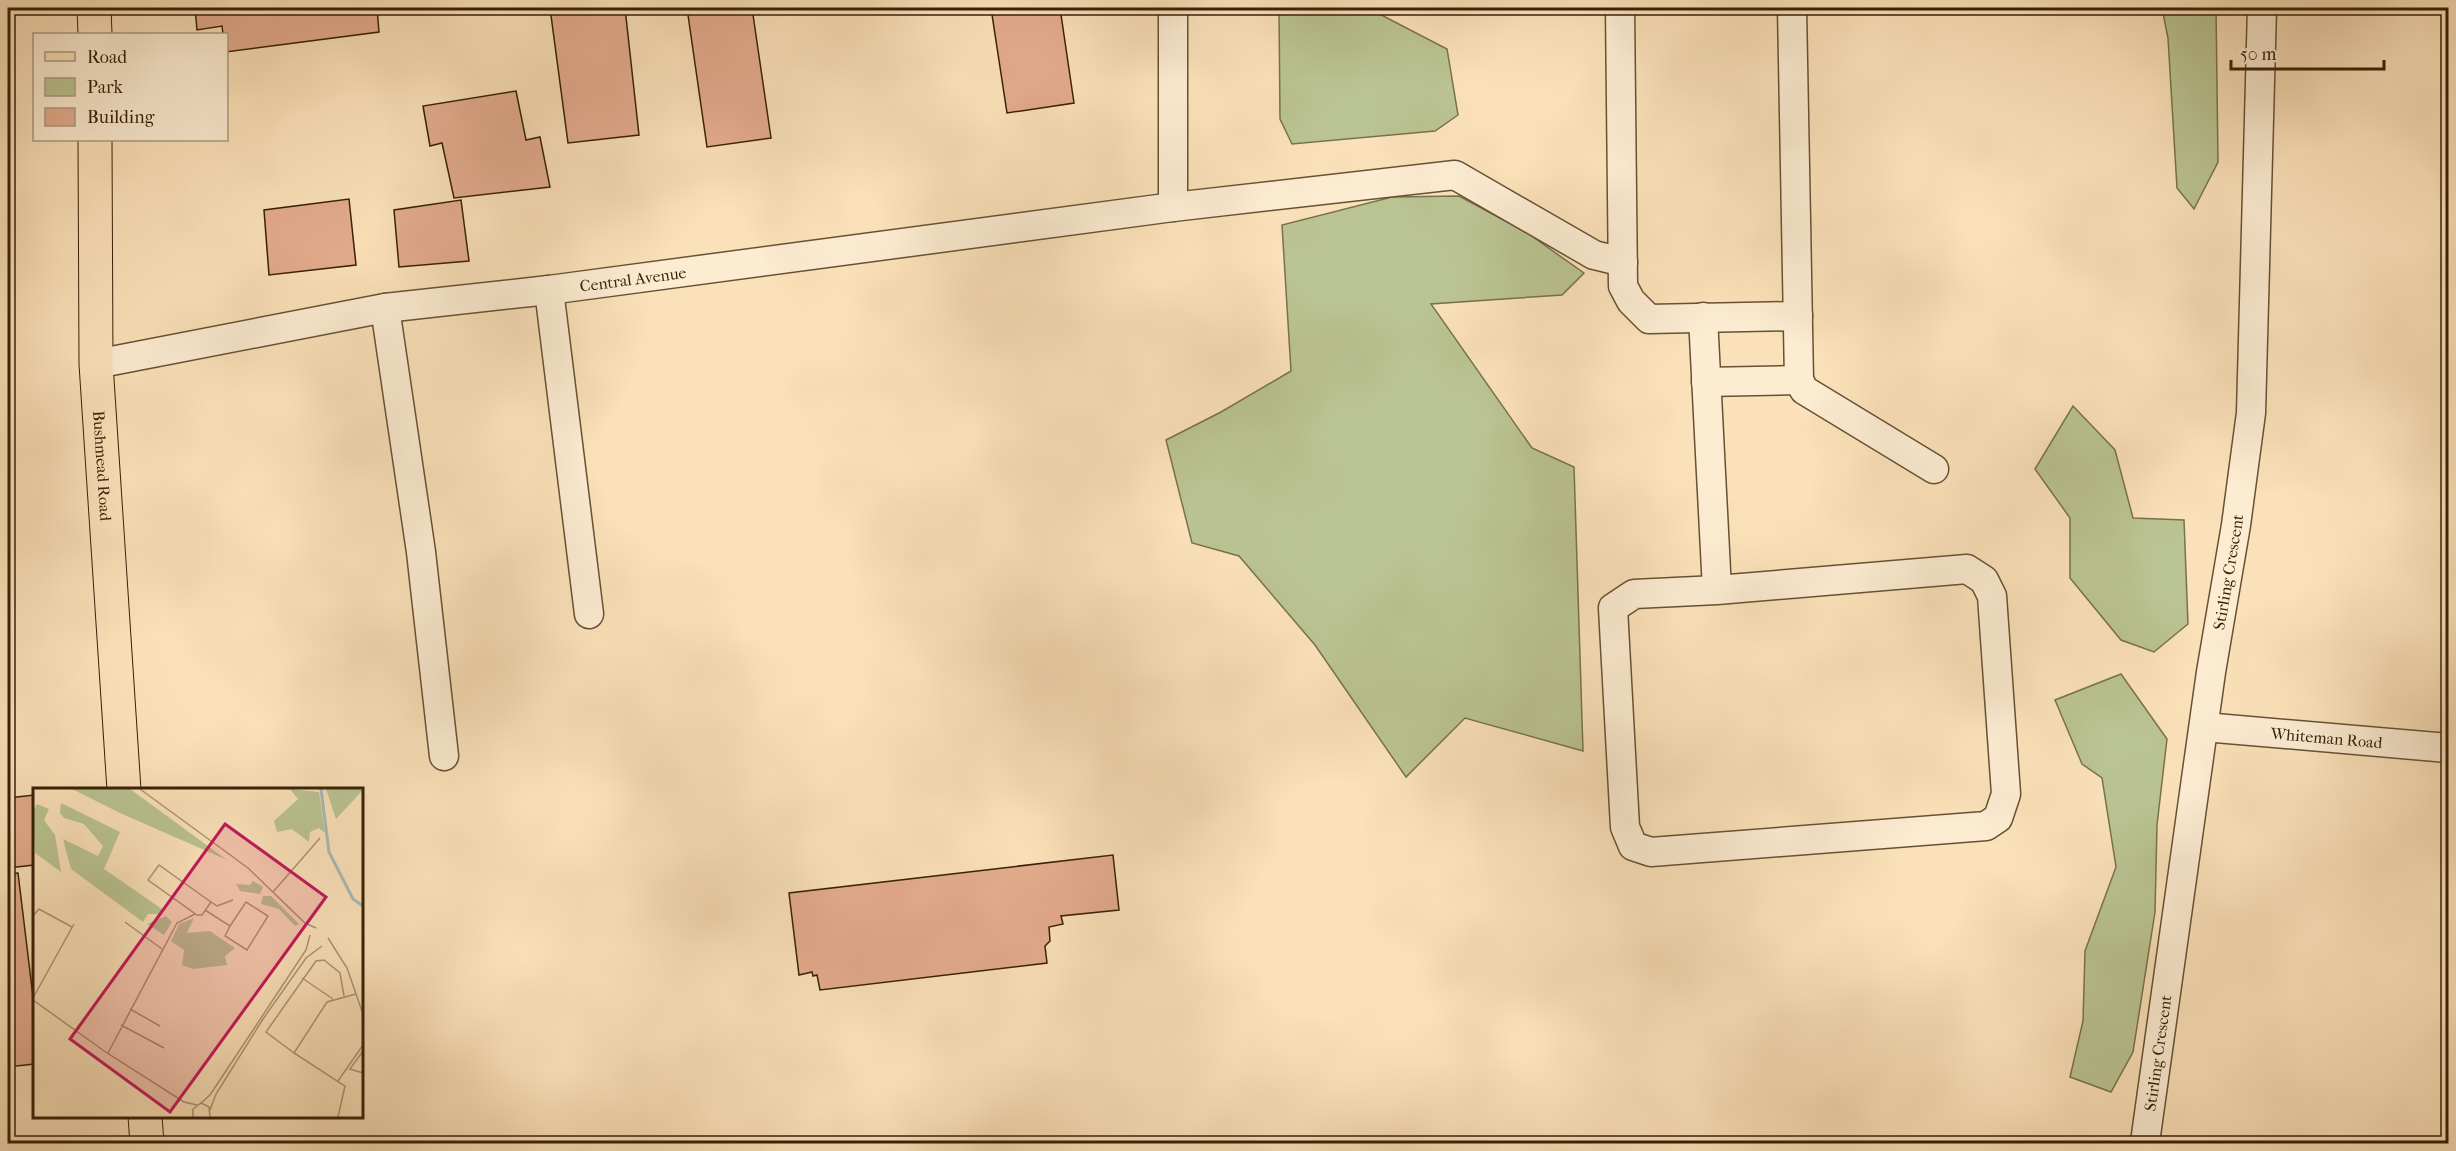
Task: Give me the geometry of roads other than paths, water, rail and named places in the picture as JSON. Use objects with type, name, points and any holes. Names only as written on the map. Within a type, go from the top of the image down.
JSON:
[{"type":"main road","points":[[94,8],[95,33]]},
{"type":"main road","name":"Bushmead Road","points":[[95,141],[96,364],[124,788]]},
{"type":"main road","points":[[145,1118],[147,1143]]},
{"type":"street","points":[[1173,8],[1173,207]]},
{"type":"street","points":[[1620,8],[1623,286],[1631,301],[1649,319],[1798,316]]},
{"type":"street","points":[[1792,8],[1799,380],[1804,390],[1934,469]]},
{"type":"street","name":"Stirling Crescent","points":[[2145,1141],[2251,413],[2262,8]]},
{"type":"street","name":"Central Avenue","points":[[96,364],[385,308],[549,290],[1173,207],[1455,175],[1594,255],[1623,262]]},
{"type":"street","points":[[549,290],[589,614]]},
{"type":"street","points":[[385,308],[421,552],[444,756]]},
{"type":"street","points":[[1703,318],[1717,590]]},
{"type":"street","points":[[1706,382],[1799,380]]},
{"type":"street","points":[[1967,569],[1984,580],[1992,596],[2006,794],[1998,818],[1986,826],[1651,852],[1633,846],[1625,827],[1613,608],[1634,594],[1717,590],[1967,569]]},
{"type":"street","name":"Whiteman Road","points":[[2204,727],[2448,748]]}]
